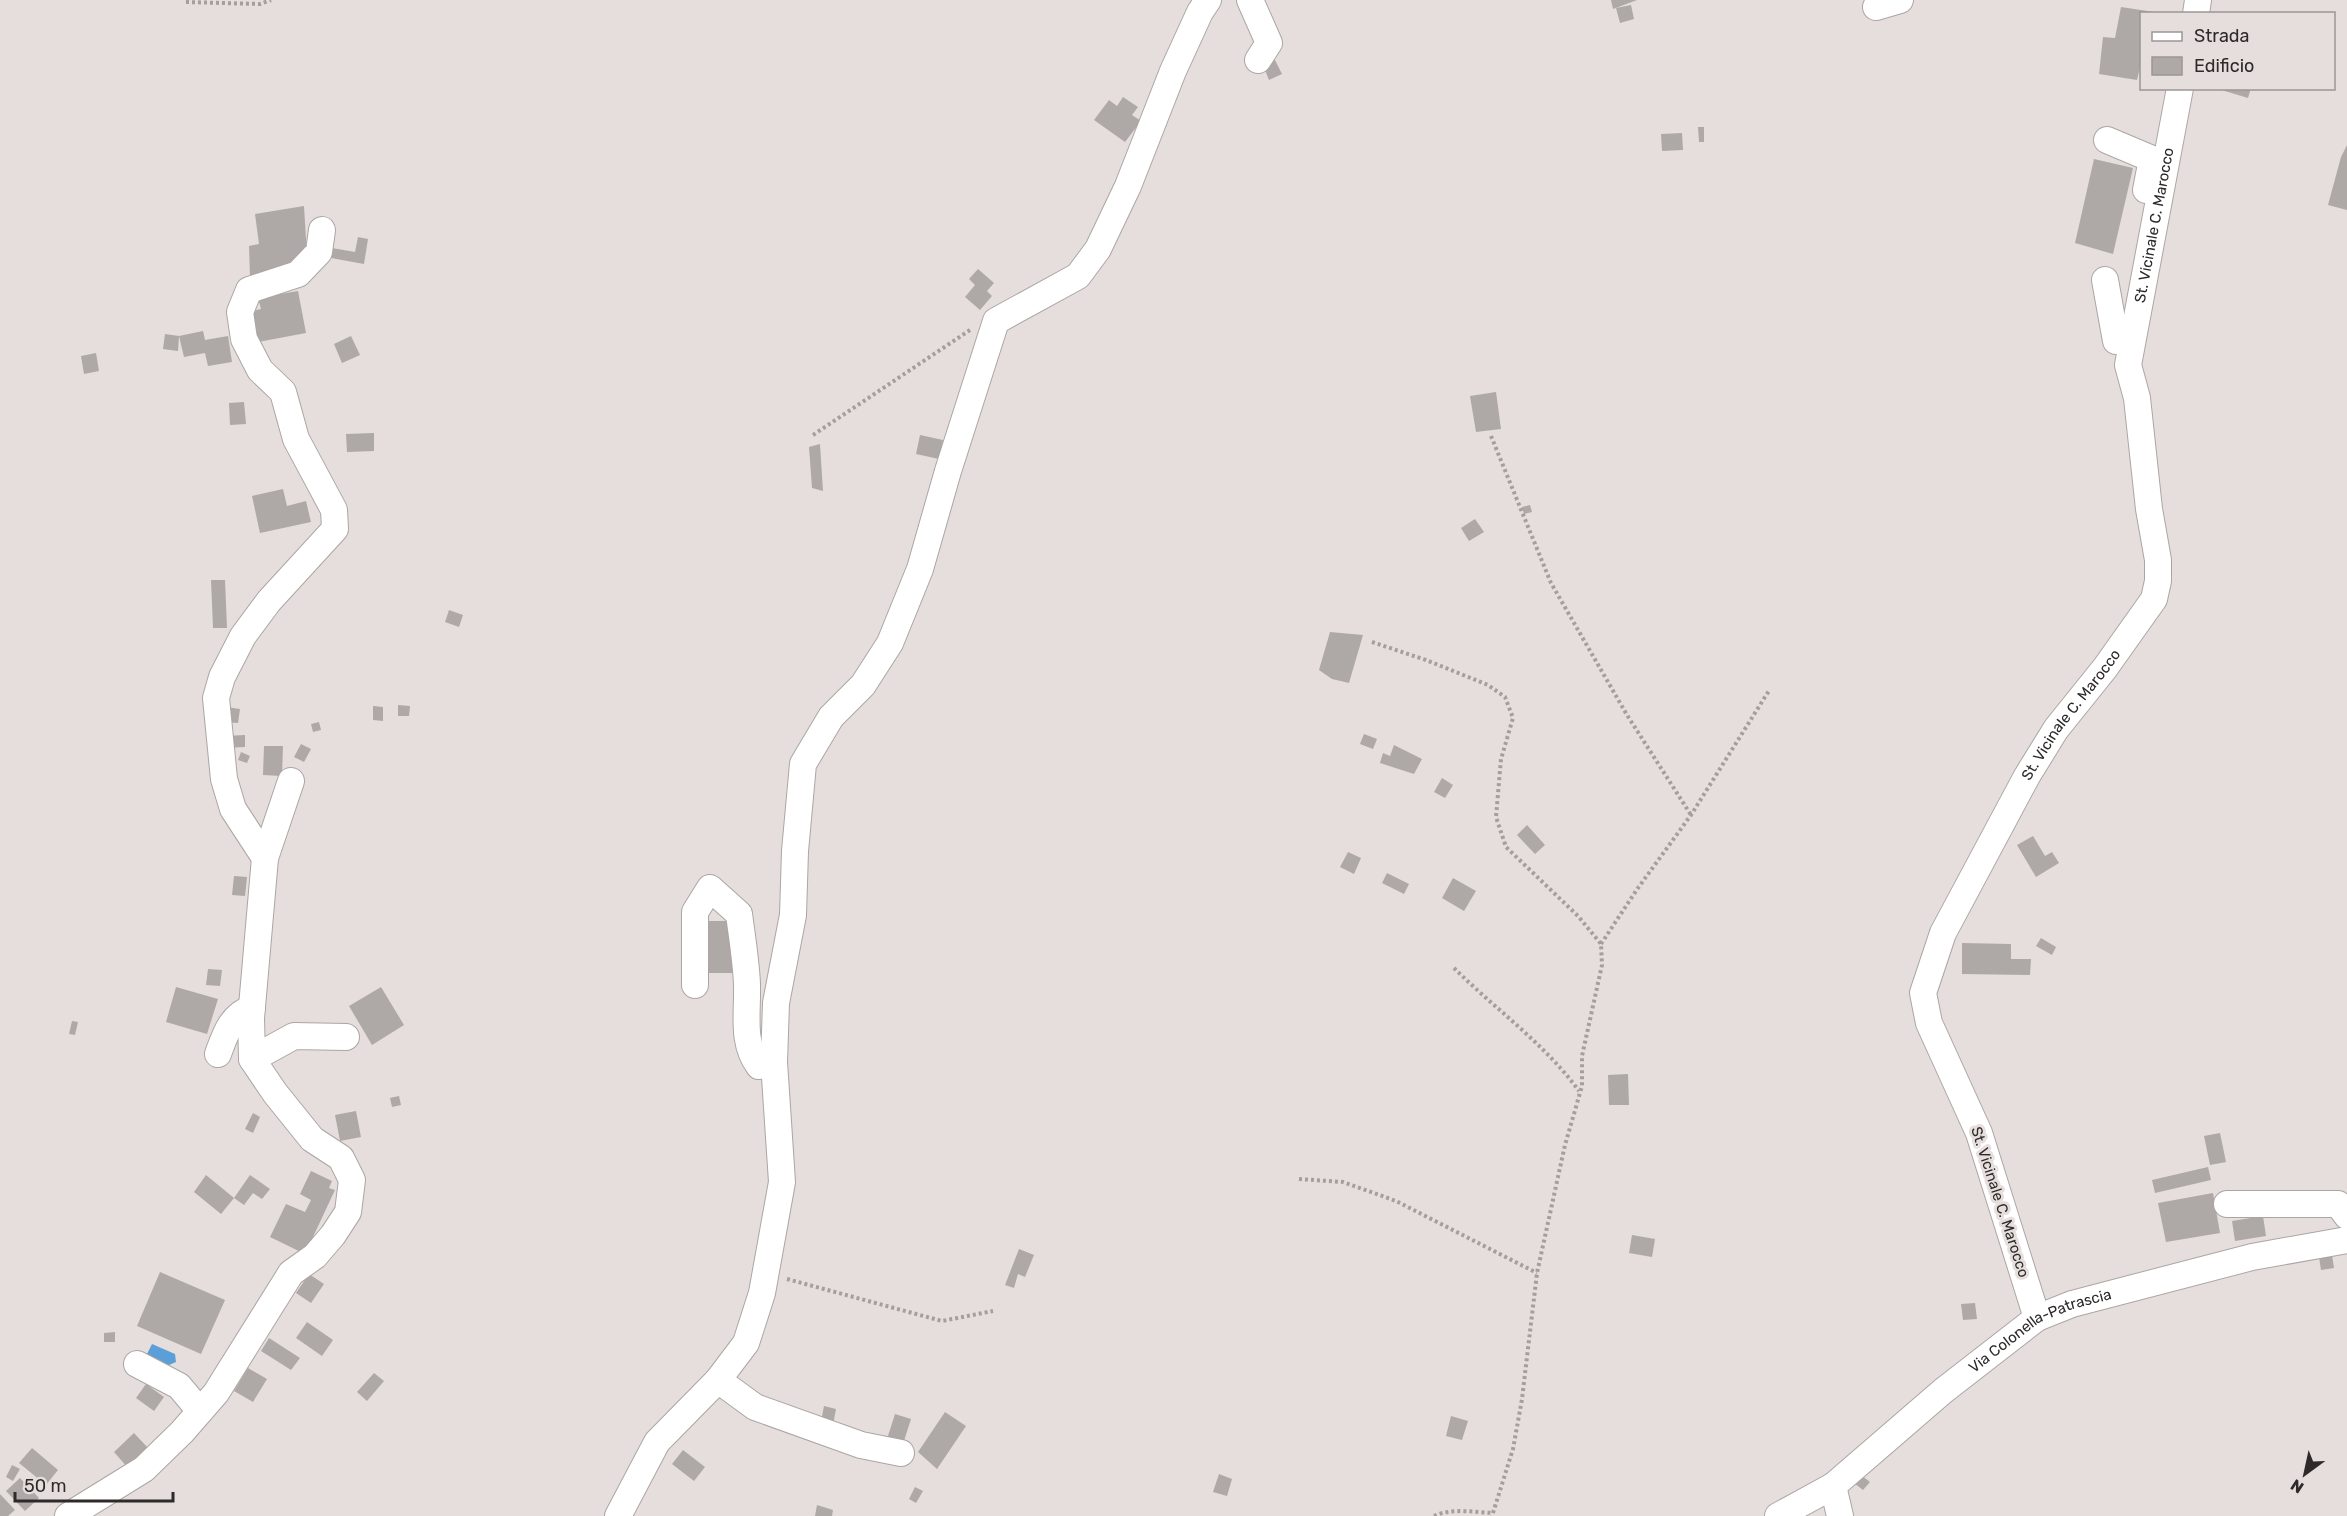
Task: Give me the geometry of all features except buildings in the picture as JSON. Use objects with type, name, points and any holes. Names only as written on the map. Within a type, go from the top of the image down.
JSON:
[{"type":"street","points":[[618,1516],[657,1443],[718,1380],[746,1343],[766,1274],[782,1182],[774,1062],[776,1003],[793,915],[795,850],[803,764],[831,717],[863,685],[890,643],[921,569],[948,471],[996,321],[1078,276],[1098,249],[1128,186],[1173,71],[1200,12],[1208,0]]},
{"type":"street","points":[[1250,0],[1269,43],[1258,60]]},
{"type":"street","name":"St. Vicinale C. Marocco","points":[[2037,1318],[1979,1133],[1929,1023],[1923,993],[1943,933],[2027,776],[2056,729],[2105,668],[2154,599],[2158,581],[2158,560],[2149,509],[2137,398],[2128,365],[2180,90]]},
{"type":"street","points":[[2107,140],[2152,159],[2116,341]]},
{"type":"street","points":[[265,858],[233,809],[224,779],[216,698],[222,677],[243,636],[269,601],[335,529],[334,510],[296,439],[283,392],[260,370],[244,339],[240,312],[249,290],[298,274],[319,252],[322,230]]},
{"type":"street","points":[[2105,280],[2116,341],[2128,365]]},
{"type":"street","points":[[68,1516],[144,1469],[200,1411],[216,1393],[250,1342],[291,1273],[315,1256],[333,1235],[348,1212],[352,1180],[341,1158],[312,1139],[274,1094],[252,1059],[252,1008],[265,858],[291,781]]},
{"type":"street","points":[[694,985],[695,912],[710,888],[740,914],[747,985],[745,1021],[751,1054],[759,1066],[774,1062]]},
{"type":"street","points":[[218,1054],[226,1032],[240,1012],[252,1008]]},
{"type":"street","points":[[252,1059],[294,1036],[346,1037]]},
{"type":"street","points":[[2227,1204],[2338,1204],[2347,1216]]},
{"type":"street","name":"Via Colonella-Patrascia","points":[[1778,1516],[1833,1485],[1943,1391],[2037,1318],[2072,1304],[2252,1257],[2345,1244]]},
{"type":"street","points":[[137,1364],[179,1386],[200,1411]]},
{"type":"street","points":[[718,1380],[755,1407],[861,1445],[901,1453]]},
{"type":"street","points":[[1833,1485],[1840,1516]]},
{"type":"path","points":[[186,2],[260,4],[271,0]]},
{"type":"path","points":[[813,435],[974,327],[996,321]]},
{"type":"path","points":[[1491,436],[1551,583],[1627,716],[1691,815]]},
{"type":"path","points":[[1372,642],[1478,681],[1505,697],[1513,718],[1501,759],[1496,817],[1506,847],[1578,916],[1601,944]]},
{"type":"path","points":[[1434,1516],[1441,1512],[1459,1511],[1492,1515],[1513,1449],[1519,1419],[1537,1273],[1582,1086],[1582,1056],[1602,965],[1601,944],[1691,815],[1770,689]]},
{"type":"path","points":[[1454,968],[1493,1007],[1559,1063],[1580,1092]]},
{"type":"path","points":[[1299,1179],[1343,1182],[1396,1201],[1537,1273]]},
{"type":"path","points":[[766,1274],[942,1321],[993,1311]]},
{"type":"water","points":[[152,1344],[175,1354],[176,1362],[169,1365],[146,1356]]}]
